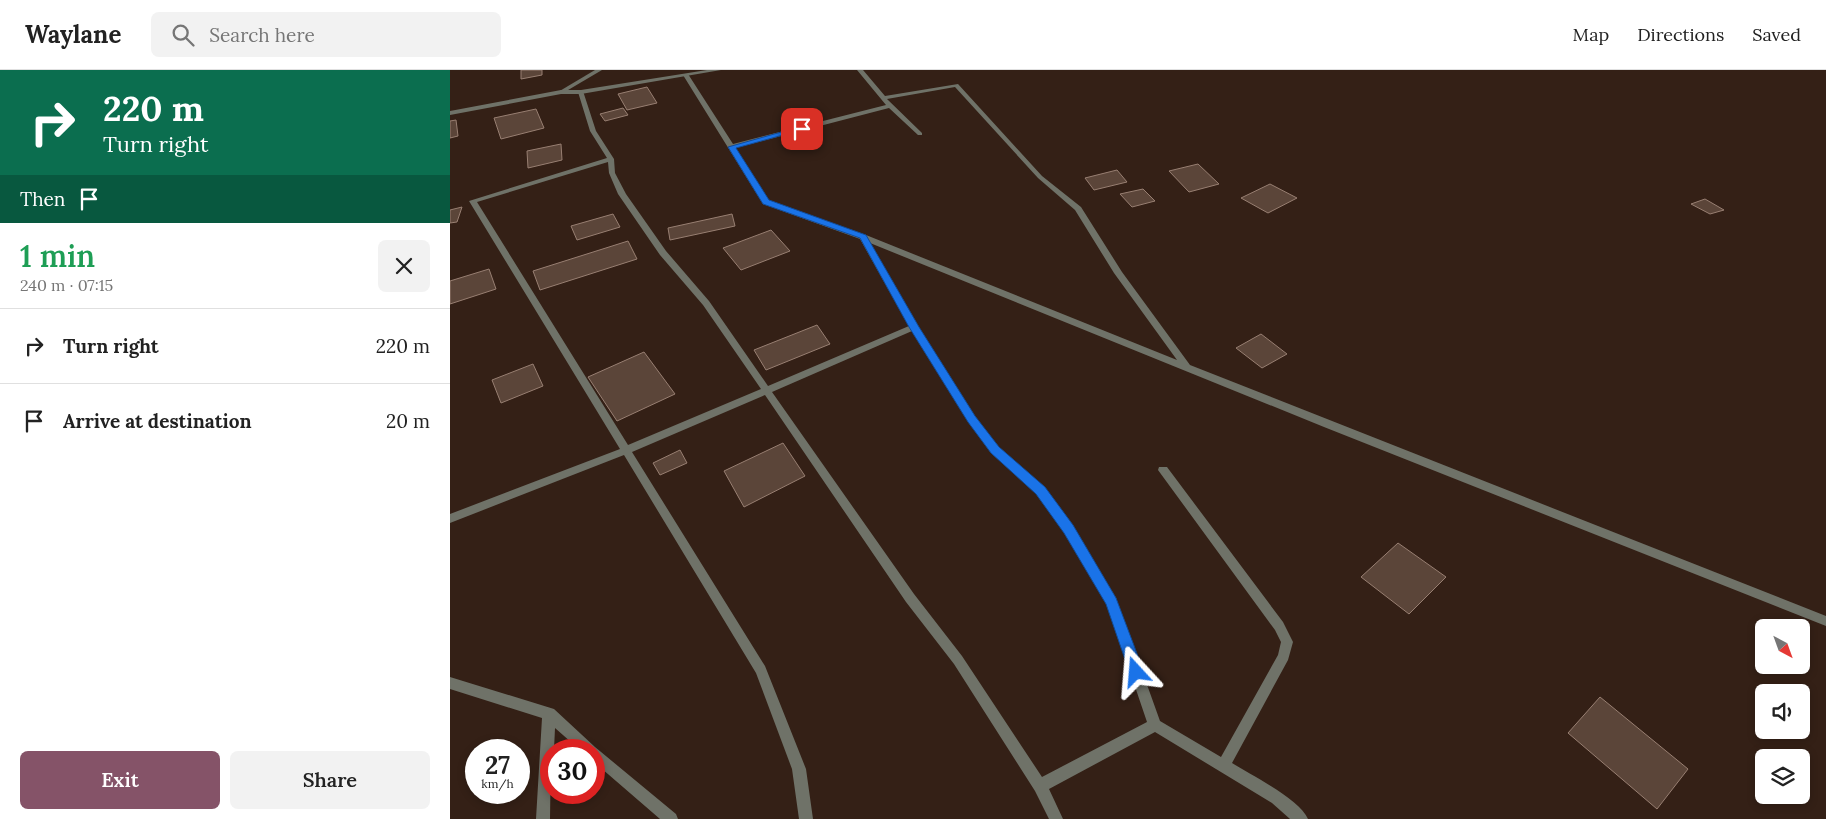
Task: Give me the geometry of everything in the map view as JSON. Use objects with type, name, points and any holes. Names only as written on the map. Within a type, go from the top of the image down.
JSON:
[{"type":"street","points":[[561,92],[599,70]]},
{"type":"street","points":[[450,113],[561,92],[581,92],[718,70]]},
{"type":"street","points":[[860,70],[889,106],[920,134]]},
{"type":"street","points":[[686,75],[766,202],[863,237],[1826,621]]},
{"type":"street","points":[[884,98],[956,85],[1040,177],[1078,209],[1118,273],[1186,367]]},
{"type":"street","points":[[581,92],[592,131],[611,159],[612,172],[622,194],[663,253],[706,303],[910,598],[958,660],[1040,786],[1056,819]]},
{"type":"street","points":[[731,147],[889,106]]},
{"type":"street","points":[[611,159],[473,200],[761,670],[799,769],[806,819]]},
{"type":"street","points":[[863,237],[914,327],[972,419],[995,450],[1040,490],[1068,529],[1112,602],[1155,725],[1224,764],[1277,798],[1301,819]]},
{"type":"street","points":[[450,519],[627,450],[914,327]]},
{"type":"street","points":[[1163,470],[1279,626],[1287,642],[1284,656],[1224,764]]},
{"type":"street","points":[[450,683],[549,714],[577,739]]},
{"type":"street","points":[[543,819],[549,714]]},
{"type":"street","points":[[1040,786],[1155,725]]},
{"type":"street","points":[[605,762],[671,819]]},
{"type":"building","points":[[521,70],[542,70],[542,75],[521,79]]},
{"type":"building","points":[[647,87],[657,103],[627,110],[618,94]]},
{"type":"building","points":[[623,108],[628,115],[605,121],[600,114]]},
{"type":"building","points":[[536,109],[544,128],[501,139],[494,118]]},
{"type":"building","points":[[456,120],[458,136],[450,138],[450,121]]},
{"type":"building","points":[[561,144],[562,160],[528,168],[527,151]]},
{"type":"building","points":[[1198,164],[1219,184],[1189,192],[1169,171]]},
{"type":"building","points":[[1117,170],[1127,182],[1094,190],[1085,178]]},
{"type":"building","points":[[1270,184],[1297,198],[1268,213],[1241,198]]},
{"type":"building","points":[[1143,189],[1155,201],[1132,207],[1120,194]]},
{"type":"building","points":[[1705,199],[1724,210],[1710,214],[1691,204]]},
{"type":"building","points":[[462,207],[457,222],[450,223],[450,210]]},
{"type":"building","points":[[613,214],[620,227],[577,240],[571,226]]},
{"type":"building","points":[[732,214],[735,226],[670,240],[668,228]]},
{"type":"building","points":[[771,230],[790,251],[741,270],[723,248]]},
{"type":"building","points":[[628,241],[637,259],[540,290],[533,271]]},
{"type":"building","points":[[489,269],[496,289],[450,304],[450,281]]},
{"type":"building","points":[[817,325],[830,344],[766,370],[754,350]]},
{"type":"building","points":[[1261,334],[1287,354],[1262,368],[1236,348]]},
{"type":"building","points":[[644,352],[675,394],[617,421],[588,377]]},
{"type":"building","points":[[533,364],[543,386],[501,403],[492,380]]},
{"type":"building","points":[[783,443],[805,476],[744,507],[724,471]]},
{"type":"building","points":[[680,450],[687,463],[660,475],[653,463]]},
{"type":"building","points":[[1398,543],[1446,577],[1409,614],[1361,577]]},
{"type":"building","points":[[1600,697],[1688,769],[1657,809],[1568,733]]},
{"type":"route","points":[[802,129],[731,147],[766,202],[863,237],[914,327],[972,419],[995,450],[1040,490],[1068,529],[1112,602],[1136,672]]}]
